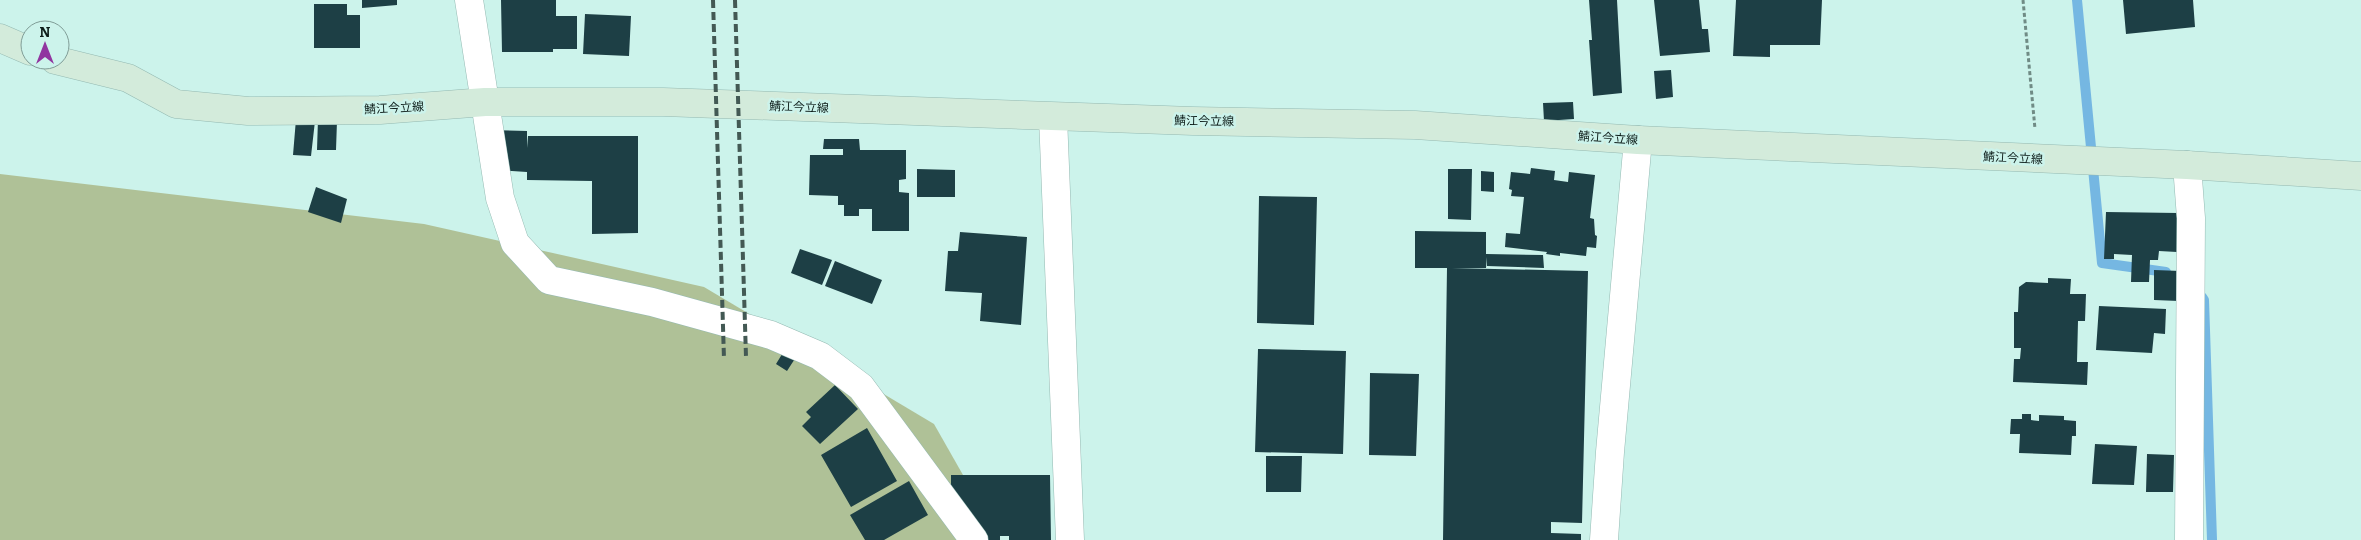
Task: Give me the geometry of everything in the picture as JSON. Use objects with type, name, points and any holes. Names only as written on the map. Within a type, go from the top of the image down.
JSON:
[{"type":"main road","points":[[0,38],[20,47]]},
{"type":"main road","name":"鯖江今立線","points":[[70,64],[128,78],[176,104],[258,111],[380,110],[485,102],[663,102],[1053,117],[1415,125],[1638,140],[2361,176]]},
{"type":"street","points":[[469,0],[500,198],[515,243],[549,280],[652,302],[689,312],[771,335],[820,356],[861,387],[974,540]]},
{"type":"street","points":[[1053,117],[1070,540]]},
{"type":"street","points":[[1604,540],[1638,140]]},
{"type":"street","points":[[2186,166],[2192,218],[2189,540]]},
{"type":"path","points":[[2023,0],[2038,159]]},
{"type":"green space","points":[[0,174],[424,224],[704,287],[934,424],[1000,540],[0,540]]},
{"type":"building","points":[[362,0],[397,0],[397,5],[362,8]]},
{"type":"building","points":[[501,0],[556,0],[556,16],[577,16],[577,49],[553,49],[553,52],[502,52]]},
{"type":"building","points":[[1589,0],[1617,0],[1622,93],[1593,96],[1589,40],[1592,40]]},
{"type":"building","points":[[1654,0],[1699,0],[1702,29],[1708,29],[1710,52],[1660,56]]},
{"type":"building","points":[[1736,0],[1822,0],[1820,45],[1770,45],[1770,57],[1733,56]]},
{"type":"building","points":[[2123,0],[2193,0],[2195,27],[2126,34]]},
{"type":"building","points":[[314,4],[347,4],[347,15],[360,15],[360,48],[314,48]]},
{"type":"building","points":[[585,14],[631,16],[629,56],[583,54]]},
{"type":"building","points":[[1671,70],[1673,97],[1656,99],[1654,71]]},
{"type":"building","points":[[1573,102],[1574,119],[1544,121],[1543,103]]},
{"type":"building","points":[[296,119],[315,121],[311,156],[293,155]]},
{"type":"building","points":[[318,119],[337,121],[336,150],[317,150]]},
{"type":"building","points":[[484,130],[527,131],[527,148],[528,136],[638,136],[638,233],[592,234],[592,181],[527,180],[527,172],[483,169]]},
{"type":"building","points":[[824,139],[859,139],[860,150],[906,150],[906,179],[899,180],[899,192],[909,193],[909,231],[872,231],[872,209],[859,209],[859,216],[844,216],[844,205],[838,205],[838,196],[809,195],[810,155],[843,155],[843,149],[823,149]]},
{"type":"building","points":[[1531,168],[1555,171],[1554,180],[1568,182],[1569,172],[1595,175],[1590,218],[1594,219],[1595,235],[1597,236],[1596,248],[1587,247],[1586,256],[1560,253],[1560,256],[1546,254],[1547,252],[1505,247],[1506,233],[1520,234],[1524,197],[1511,196],[1512,190],[1509,189],[1511,172],[1530,174]]},
{"type":"building","points":[[917,169],[955,170],[955,197],[917,197]]},
{"type":"building","points":[[1448,169],[1472,169],[1471,220],[1448,219]]},
{"type":"building","points":[[1481,171],[1494,172],[1494,192],[1481,191]]},
{"type":"building","points":[[316,187],[347,199],[341,223],[308,212]]},
{"type":"building","points":[[1259,196],[1317,197],[1314,325],[1257,323]]},
{"type":"building","points":[[2106,212],[2178,213],[2177,252],[2159,251],[2158,260],[2150,260],[2149,282],[2131,282],[2132,255],[2114,254],[2114,259],[2104,259]]},
{"type":"building","points":[[1415,231],[1486,232],[1486,254],[1543,255],[1544,268],[1487,266],[1487,257],[1486,268],[1452,268],[1588,271],[1582,523],[1551,522],[1551,533],[1581,534],[1581,540],[1443,540],[1447,268],[1415,268]]},
{"type":"building","points":[[960,232],[1027,237],[1021,325],[980,321],[982,293],[945,291],[948,251],[958,251]]},
{"type":"building","points":[[800,249],[832,260],[822,285],[791,273]]},
{"type":"building","points":[[835,261],[882,280],[872,304],[825,286]]},
{"type":"building","points":[[2154,270],[2181,271],[2179,301],[2154,300]]},
{"type":"building","points":[[2048,278],[2071,279],[2070,294],[2086,294],[2085,321],[2078,321],[2077,362],[2088,362],[2087,385],[2013,382],[2014,359],[2020,359],[2021,348],[2014,348],[2014,312],[2018,312],[2019,287],[2026,282],[2048,283]]},
{"type":"building","points":[[2099,306],[2166,309],[2165,334],[2154,333],[2152,353],[2096,350]]},
{"type":"building","points":[[787,346],[798,354],[787,371],[776,364]]},
{"type":"building","points":[[1258,349],[1346,351],[1343,454],[1255,452]]},
{"type":"building","points":[[1370,373],[1419,374],[1416,456],[1369,455]]},
{"type":"building","points":[[835,385],[858,409],[820,444],[802,426],[811,417],[806,412]]},
{"type":"building","points":[[2022,414],[2031,414],[2031,420],[2039,421],[2039,415],[2064,416],[2064,420],[2076,421],[2076,436],[2072,436],[2071,455],[2019,453],[2020,434],[2010,434],[2011,419],[2022,419]]},
{"type":"building","points":[[867,428],[897,481],[851,507],[821,455]]},
{"type":"building","points":[[2095,444],[2137,446],[2134,485],[2092,484]]},
{"type":"building","points":[[2147,454],[2174,455],[2173,492],[2146,492]]},
{"type":"building","points":[[1266,456],[1302,456],[1301,492],[1266,492]]},
{"type":"building","points":[[951,475],[1050,475],[1051,540],[1009,540],[1009,536],[1000,536],[1000,540],[975,540],[951,502]]},
{"type":"building","points":[[909,481],[928,515],[884,540],[865,540],[850,515]]},
{"type":"waterway","points":[[2077,0],[2102,263],[2166,272]]},
{"type":"waterway","points":[[2202,297],[2204,300],[2212,540]]},
{"type":"railway","points":[[713,0],[724,359]]},
{"type":"railway","points":[[735,0],[746,357]]}]
